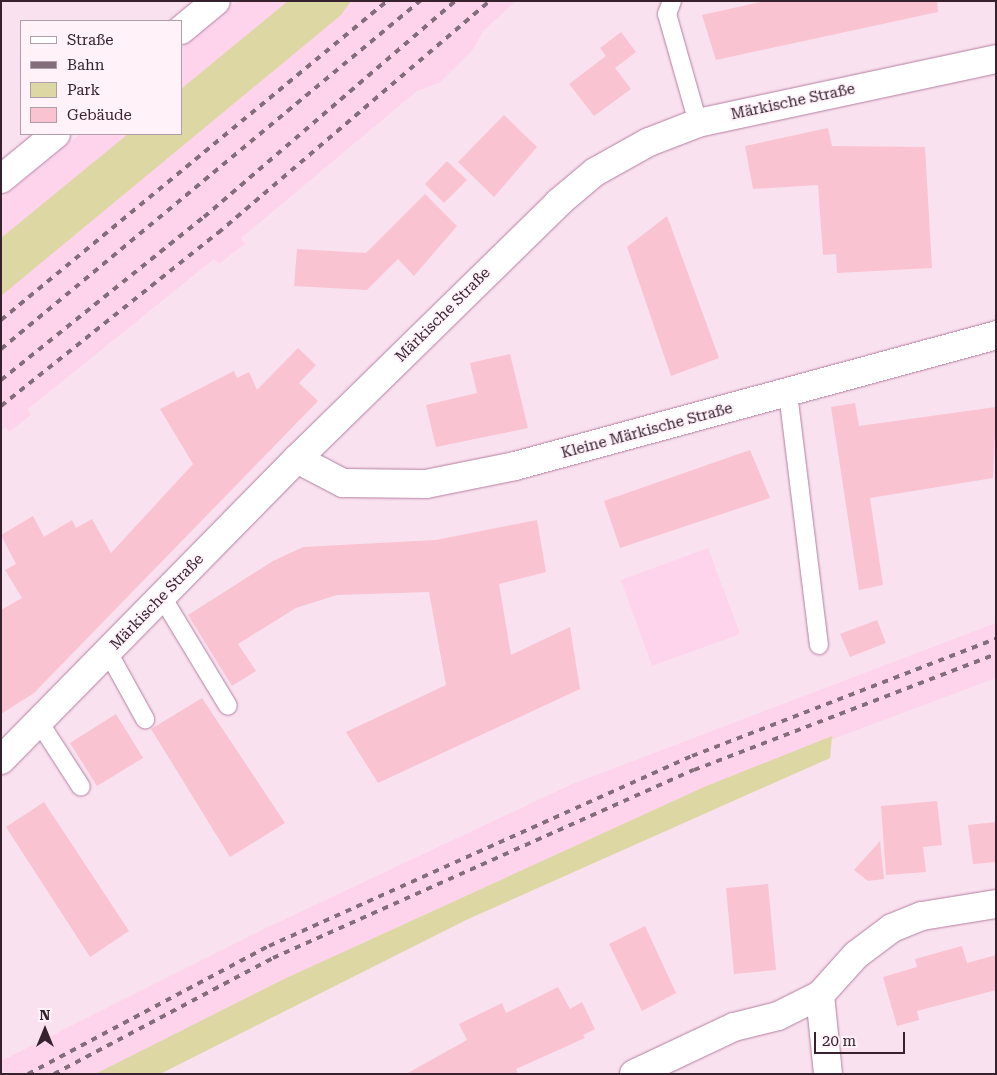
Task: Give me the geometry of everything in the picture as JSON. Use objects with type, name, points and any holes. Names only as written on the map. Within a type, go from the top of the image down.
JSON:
[{"type":"street","points":[[182,29],[216,1]]},
{"type":"street","name":"Märkische Straße","points":[[1,760],[297,459],[558,203],[595,172],[649,142],[698,123],[996,59]]},
{"type":"street","points":[[1,179],[55,135]]},
{"type":"street","name":"Kleine Märkische Straße","points":[[297,459],[343,482],[426,484],[515,466],[996,335]]},
{"type":"street","points":[[634,1074],[734,1027],[778,1016],[820,995],[856,955],[892,928],[922,916],[996,904]]},
{"type":"street","points":[[820,995],[828,1074]]},
{"type":"lane","points":[[672,1],[669,24],[698,123]]},
{"type":"lane","points":[[788,393],[819,644]]},
{"type":"lane","points":[[162,597],[228,706]]},
{"type":"lane","points":[[108,652],[145,719]]},
{"type":"lane","points":[[39,722],[81,787]]},
{"type":"shaded area","points":[[237,1],[516,1],[483,31],[472,51],[439,83],[417,91],[241,238],[245,244],[219,264],[214,259],[28,409],[31,415],[9,432],[6,427],[1,430],[1,199],[79,135],[182,135],[182,47]]},
{"type":"shaded area","points":[[708,548],[740,634],[652,666],[621,580]]},
{"type":"shaded area","points":[[996,623],[996,678],[704,787],[284,979],[95,1074],[1,1074],[1,1061],[262,930],[570,785]]},
{"type":"green space","points":[[288,1],[351,1],[341,15],[1,296],[1,238],[127,135],[182,135],[182,88]]},
{"type":"green space","points":[[832,736],[830,758],[466,920],[160,1074],[95,1074],[284,979],[704,787]]},
{"type":"building","points":[[765,1],[937,1],[938,12],[716,60],[702,15]]},
{"type":"building","points":[[621,32],[636,52],[615,68],[600,48]]},
{"type":"building","points":[[606,56],[631,89],[594,116],[569,84]]},
{"type":"building","points":[[504,115],[537,147],[494,197],[458,162]]},
{"type":"building","points":[[828,128],[832,146],[925,147],[932,268],[837,273],[836,254],[823,255],[818,185],[753,189],[745,146]]},
{"type":"building","points":[[447,161],[467,180],[444,203],[425,184]]},
{"type":"building","points":[[425,194],[457,226],[414,276],[398,259],[367,290],[294,286],[297,249],[366,253]]},
{"type":"building","points":[[667,216],[719,358],[671,376],[627,247]]},
{"type":"building","points":[[298,348],[316,365],[299,383],[318,401],[34,693],[1,714],[1,610],[22,598],[5,570],[16,564],[1,535],[33,516],[44,537],[72,520],[76,528],[92,519],[111,553],[193,464],[160,409],[234,371],[237,378],[249,372],[257,390]]},
{"type":"building","points":[[510,354],[528,428],[436,447],[426,405],[477,393],[470,363]]},
{"type":"building","points":[[855,403],[859,426],[996,407],[993,478],[870,498],[883,585],[859,590],[831,407]]},
{"type":"building","points":[[750,450],[770,498],[620,548],[604,501]]},
{"type":"building","points":[[537,520],[546,572],[499,584],[511,655],[570,627],[580,689],[378,783],[346,732],[446,685],[429,592],[337,595],[296,608],[238,644],[256,671],[232,686],[188,615],[273,561],[303,547],[436,540]]},
{"type":"building","points":[[877,620],[886,643],[850,657],[840,634]]},
{"type":"building","points":[[202,698],[285,823],[230,857],[151,729]]},
{"type":"building","points":[[116,714],[143,758],[97,786],[70,743]]},
{"type":"building","points":[[937,801],[942,845],[923,847],[926,872],[886,875],[881,806]]},
{"type":"building","points":[[44,802],[129,931],[90,957],[6,827]]},
{"type":"building","points":[[996,822],[996,862],[973,864],[968,825]]},
{"type":"building","points":[[880,841],[884,879],[868,881],[854,870]]},
{"type":"building","points":[[768,884],[776,970],[734,974],[726,888]]},
{"type":"building","points":[[645,926],[676,993],[642,1011],[609,944]]},
{"type":"building","points":[[962,946],[967,963],[996,955],[996,990],[917,1011],[919,1020],[897,1026],[883,977],[917,967],[915,959]]},
{"type":"building","points":[[558,987],[570,1009],[582,1002],[595,1029],[583,1035],[585,1038],[516,1069],[518,1074],[406,1074],[467,1040],[459,1024],[502,1003],[506,1013]]},
{"type":"railway","points":[[1,320],[387,1]]},
{"type":"railway","points":[[1,349],[420,1]]},
{"type":"railway","points":[[1,380],[204,217],[455,1]]},
{"type":"railway","points":[[1,406],[218,233],[490,1]]},
{"type":"railway","points":[[28,1074],[269,946],[692,756],[996,639]]},
{"type":"railway","points":[[54,1074],[273,958],[694,770],[996,654]]}]
